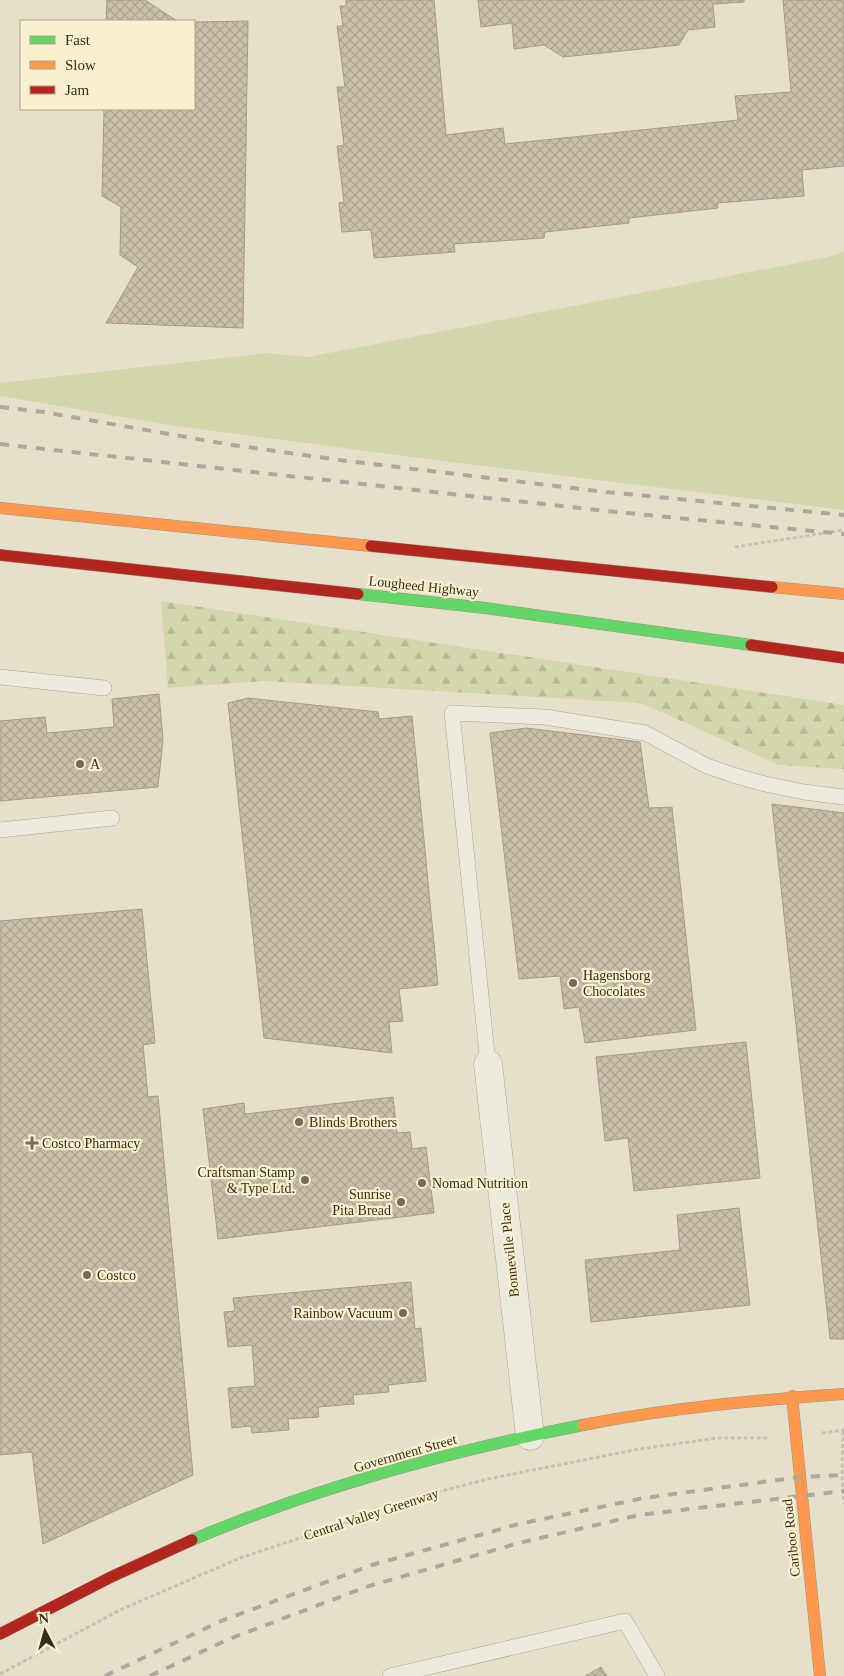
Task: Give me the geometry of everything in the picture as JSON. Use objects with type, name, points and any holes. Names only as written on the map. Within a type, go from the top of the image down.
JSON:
[{"type":"main road","points":[[0,508],[844,594]]},
{"type":"main road","name":"Lougheed Highway","points":[[0,555],[485,608],[844,658]]},
{"type":"main road","name":"Government Street","points":[[0,1634],[136,1565],[224,1527],[378,1475],[453,1454],[530,1436],[688,1407],[792,1396],[844,1394]]},
{"type":"main road","name":"Cariboo Road","points":[[792,1396],[820,1676]]},
{"type":"street","name":"Bonneville Place","points":[[488,1064],[530,1436]]},
{"type":"lane","points":[[0,677],[104,688]]},
{"type":"lane","points":[[488,1064],[452,713],[545,717],[646,733],[707,766],[733,775],[804,792],[844,797]]},
{"type":"lane","points":[[0,830],[112,818]]},
{"type":"lane","points":[[390,1676],[625,1621],[657,1676]]},
{"type":"path","points":[[735,547],[844,530]]},
{"type":"path","points":[[836,1432],[844,1430],[842,1475],[844,1504]]},
{"type":"path","name":"Central Valley Greenway","points":[[0,1674],[120,1610],[240,1558],[438,1492],[488,1479],[639,1449],[717,1438],[767,1438]]},
{"type":"green space","points":[[844,252],[844,510],[176,426],[0,396],[0,383],[266,353],[308,357],[823,258]]},
{"type":"green space","points":[[161,601],[844,705],[844,769],[779,765],[641,703],[264,681],[168,688]]},
{"type":"building","points":[[107,0],[145,0],[175,20],[106,20]]},
{"type":"building","points":[[346,0],[434,0],[446,135],[503,128],[505,144],[738,120],[735,96],[791,92],[783,0],[844,0],[844,166],[802,170],[804,196],[717,203],[718,208],[629,218],[629,223],[545,232],[544,238],[454,244],[455,252],[374,258],[371,230],[342,232],[339,203],[344,202],[337,146],[344,145],[337,87],[345,87],[337,26],[343,26],[340,6],[346,6]]},
{"type":"building","points":[[478,0],[744,0],[744,2],[713,4],[715,27],[688,30],[679,45],[563,57],[544,45],[514,49],[512,23],[481,27]]},
{"type":"building","points":[[248,21],[243,328],[106,323],[138,267],[120,255],[121,207],[102,196],[104,110],[195,110],[195,22]]},
{"type":"building","name":"A","points":[[159,694],[163,740],[158,787],[0,801],[0,721],[45,717],[47,733],[114,727],[112,699]]},
{"type":"building","points":[[248,698],[378,712],[379,719],[412,716],[438,985],[399,989],[403,1021],[389,1022],[392,1053],[264,1038],[228,703]]},
{"type":"building","points":[[526,728],[640,742],[649,808],[672,807],[696,1030],[585,1043],[579,1007],[564,1009],[560,976],[519,979],[490,733]]},
{"type":"building","points":[[772,804],[844,813],[844,1339],[830,1339]]},
{"type":"building","name":"Costco","points":[[142,909],[155,1043],[143,1045],[148,1097],[158,1096],[193,1475],[43,1544],[32,1452],[0,1455],[0,921]]},
{"type":"building","points":[[746,1042],[760,1178],[634,1191],[628,1138],[605,1141],[596,1057]]},
{"type":"building","points":[[393,1097],[397,1133],[410,1132],[412,1149],[426,1147],[434,1213],[218,1239],[203,1109],[244,1103],[245,1114]]},
{"type":"building","points":[[739,1208],[750,1305],[591,1322],[585,1260],[680,1250],[677,1215]]},
{"type":"building","points":[[411,1282],[415,1329],[421,1328],[426,1381],[388,1385],[389,1392],[353,1395],[354,1404],[318,1407],[319,1417],[288,1419],[289,1430],[252,1433],[251,1426],[232,1428],[228,1388],[255,1386],[252,1345],[228,1347],[224,1312],[235,1311],[233,1298]]},
{"type":"building","points":[[601,1667],[607,1676],[585,1676]]},
{"type":"railway","points":[[0,407],[43,412],[232,445],[347,461],[606,492],[844,515]]},
{"type":"railway","points":[[0,444],[606,511],[844,534]]},
{"type":"railway","points":[[105,1676],[221,1621],[372,1565],[519,1524],[644,1498],[800,1477],[844,1475]]},
{"type":"railway","points":[[150,1676],[229,1639],[369,1586],[519,1543],[639,1515],[844,1491]]},
{"type":"traffic: fast","points":[[358,594],[485,608],[751,645]]},
{"type":"traffic: fast","points":[[192,1540],[287,1503],[384,1472],[483,1446],[583,1425]]},
{"type":"traffic: slow","points":[[0,508],[371,546]]},
{"type":"traffic: slow","points":[[772,587],[844,594]]},
{"type":"traffic: slow","points":[[583,1425],[713,1405],[844,1394]]},
{"type":"traffic: slow","points":[[792,1396],[820,1676]]},
{"type":"traffic: jam","points":[[371,546],[772,587]]},
{"type":"traffic: jam","points":[[0,555],[358,594]]},
{"type":"traffic: jam","points":[[751,645],[844,658]]},
{"type":"traffic: jam","points":[[0,1634],[111,1577],[192,1540]]},
{"type":"place","name":"A","points":[[80,764]]},
{"type":"place","name":"Hagensborg Chocolates","points":[[573,983]]},
{"type":"place","name":"Blinds Brothers","points":[[299,1122]]},
{"type":"place","name":"Costco Pharmacy","points":[[32,1143]]},
{"type":"place","name":"Craftsman Stamp & Type Ltd.","points":[[305,1180]]},
{"type":"place","name":"Nomad Nutrition","points":[[422,1183]]},
{"type":"place","name":"Sunrise Pita Bread","points":[[401,1202]]},
{"type":"place","name":"Costco","points":[[87,1275]]},
{"type":"place","name":"Rainbow Vacuum","points":[[403,1313]]}]
